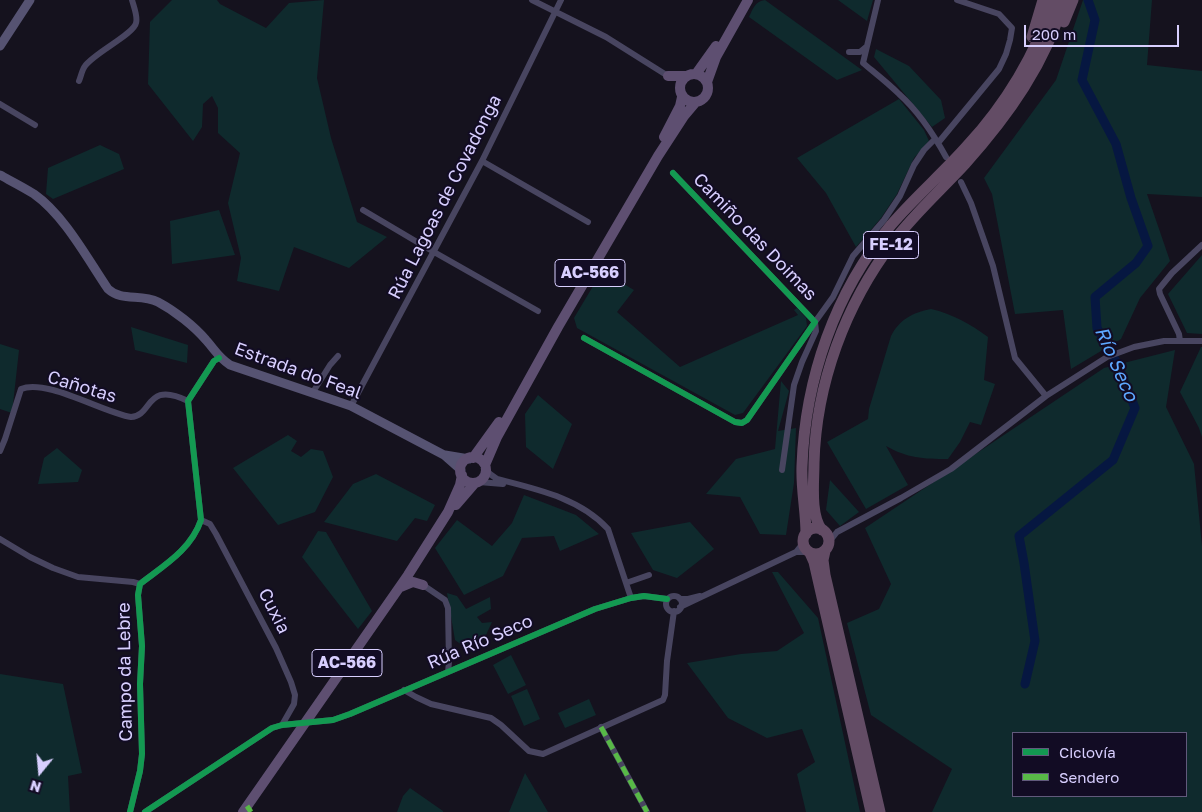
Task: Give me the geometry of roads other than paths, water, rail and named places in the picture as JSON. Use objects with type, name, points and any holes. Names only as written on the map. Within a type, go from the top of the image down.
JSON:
[{"type":"highway","points":[[1027,72],[1043,0]]},
{"type":"highway","name":"FE-12","points":[[828,537],[816,518],[814,489],[816,427],[832,358],[856,298],[873,269],[893,241],[965,164],[1002,121],[1027,72],[1053,0]]},
{"type":"highway","name":"FE-12","points":[[807,545],[802,495],[803,438],[814,376],[835,317],[850,286],[884,234],[968,146],[1027,72],[1058,24],[1064,0]]},
{"type":"highway","points":[[1027,72],[1052,48],[1073,0]]},
{"type":"highway","points":[[828,537],[815,529],[807,545],[814,562],[871,812]]},
{"type":"highway","points":[[807,545],[818,554],[828,537]]},
{"type":"highway","points":[[828,537],[824,560],[826,575],[880,812]]},
{"type":"main road","points":[[0,46],[30,0]]},
{"type":"main road","points":[[696,74],[744,0]]},
{"type":"main road","name":"AC-566","points":[[485,467],[497,437],[648,173],[684,116],[695,103],[702,100],[707,94],[707,82],[716,57],[748,0]]},
{"type":"main road","points":[[668,76],[696,74],[703,76],[707,82]]},
{"type":"main road","points":[[668,76],[688,102],[695,103]]},
{"type":"main road","points":[[471,458],[479,459],[485,467],[484,477],[477,482],[467,481],[461,472],[464,462],[471,458],[499,422],[649,164],[680,106],[681,81],[685,76]]},
{"type":"main road","name":"Estrada do Feal","points":[[0,175],[35,195],[46,205],[69,232],[114,295],[122,297],[147,297],[159,302],[197,331],[219,358],[230,365],[351,406],[444,455],[461,472]]},
{"type":"main road","name":"Estrada do Feal","points":[[444,455],[471,458]]},
{"type":"main road","name":"AC-566","points":[[247,810],[416,564],[448,512],[460,485],[461,472]]},
{"type":"main road","name":"AC-566","points":[[448,512],[477,482]]},
{"type":"main road","points":[[416,564],[417,578],[423,585]]},
{"type":"main road","points":[[408,575],[423,585]]},
{"type":"main road","points":[[400,588],[413,582],[423,585]]},
{"type":"street","points":[[79,81],[84,66],[98,53],[134,29],[137,23],[132,0]]},
{"type":"street","points":[[532,0],[606,37],[668,76]]},
{"type":"street","name":"Rúa Lagoas de Covadonga","points":[[351,406],[482,161],[561,0]]},
{"type":"street","points":[[878,0],[863,63],[900,95],[918,115],[946,157]]},
{"type":"street","points":[[584,338],[735,422],[742,423],[747,420],[833,297],[853,256],[884,220],[900,196],[914,165],[924,150],[936,141],[999,69],[1010,40],[1012,28],[999,14],[957,0]]},
{"type":"street","points":[[849,52],[860,52],[867,46]]},
{"type":"street","points":[[0,104],[36,125]]},
{"type":"street","points":[[482,161],[588,222]]},
{"type":"street","name":"Camiño das Doimas","points":[[673,173],[815,322]]},
{"type":"street","points":[[961,182],[994,266],[1015,358],[1046,396]]},
{"type":"street","points":[[364,210],[538,311]]},
{"type":"street","points":[[1180,341],[1179,334],[1159,289],[1172,273],[1202,245]]},
{"type":"street","points":[[782,470],[794,385],[816,331],[815,322]]},
{"type":"street","points":[[828,537],[951,469],[1046,396],[1107,356],[1134,347],[1164,341],[1202,341]]},
{"type":"street","points":[[313,392],[338,356]]},
{"type":"street","points":[[200,520],[188,401],[214,361],[219,358]]},
{"type":"street","name":"Cañotas","points":[[0,451],[6,439],[21,389],[26,387],[49,389],[131,417],[141,413],[152,399],[160,395],[169,395],[188,401]]},
{"type":"street","points":[[485,467],[497,479],[563,498],[601,522],[608,529],[631,598]]},
{"type":"street","points":[[477,482],[526,487]]},
{"type":"street","name":"Campo da Lebre","points":[[130,812],[142,754],[140,684],[142,646],[138,595],[140,584],[185,548],[197,532],[200,520]]},
{"type":"street","name":"Cuxia","points":[[200,520],[210,524],[221,542],[276,648],[291,682],[295,695],[294,704],[282,725]]},
{"type":"street","points":[[0,539],[30,557],[78,577],[140,584]]},
{"type":"street","points":[[404,690],[431,704],[491,718],[502,725],[529,751],[543,754],[663,700],[674,611],[807,545]]},
{"type":"street","points":[[626,582],[649,575]]},
{"type":"street","points":[[423,585],[445,600],[448,608],[448,672]]},
{"type":"street","points":[[674,611],[668,608],[666,604],[667,599],[674,596],[680,599],[688,599],[714,592]]},
{"type":"street","name":"Rúa Río Seco","points":[[144,812],[272,728],[282,725],[333,720],[594,609],[644,596],[667,599]]},
{"type":"street","points":[[680,599],[680,607]]},
{"type":"street","points":[[449,651],[452,661],[459,667]]},
{"type":"street","points":[[601,727],[647,812]]},
{"type":"waterway","name":"Río Seco","points":[[1025,684],[1035,641],[1019,536],[1113,460],[1135,408],[1117,363],[1097,328],[1095,297],[1136,263],[1148,246],[1131,198],[1116,144],[1082,80],[1095,20],[1088,0]]}]
